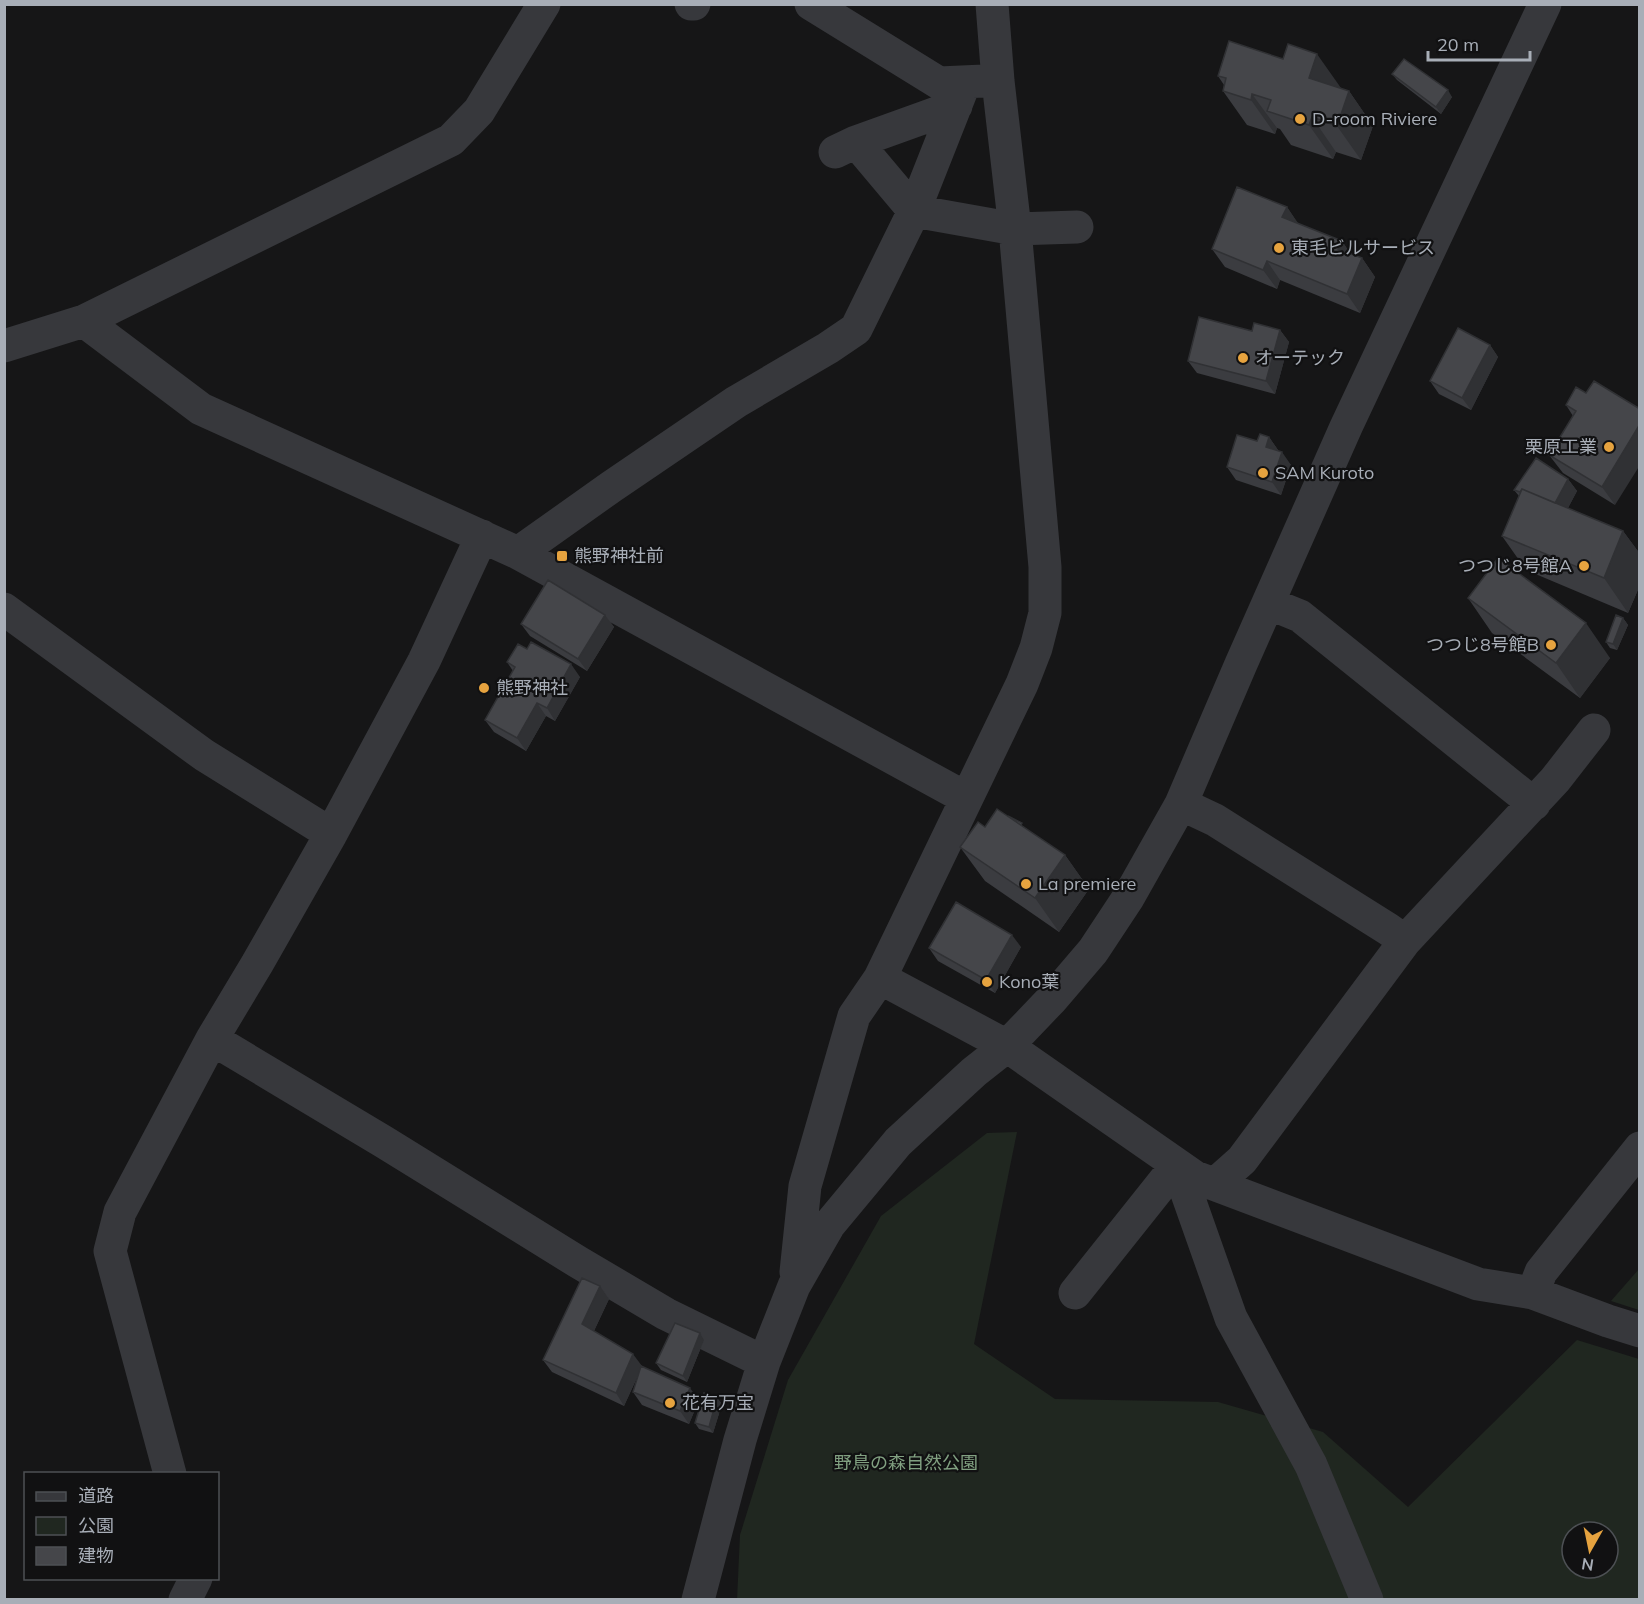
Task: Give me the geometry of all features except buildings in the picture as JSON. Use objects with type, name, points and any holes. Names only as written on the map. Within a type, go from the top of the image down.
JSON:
[{"type":"street","points":[[4,346],[84,321],[451,140],[479,111],[543,4]]},
{"type":"street","points":[[811,4],[939,83],[961,94]]},
{"type":"street","points":[[794,1286],[805,1186],[854,1016],[880,978],[1022,684],[1036,648],[1045,613],[1045,567],[1015,229],[998,81],[992,4]]},
{"type":"street","points":[[698,1599],[740,1440],[764,1362],[794,1286],[829,1225],[898,1142],[974,1072],[1007,1046],[1052,999],[1093,951],[1128,898],[1181,804],[1346,427],[1545,4]]},
{"type":"street","points":[[998,81],[961,94],[846,147],[914,211],[1015,229],[1077,227]]},
{"type":"street","points":[[519,552],[736,402],[856,329],[914,211],[961,94]]},
{"type":"street","points":[[84,321],[201,409],[519,552],[966,798]]},
{"type":"street","points":[[170,1472],[110,1251],[120,1212],[212,1039],[331,834],[424,661],[482,536]]},
{"type":"street","points":[[1268,603],[1300,616],[1534,804]]},
{"type":"street","points":[[4,609],[204,755],[331,834]]},
{"type":"street","points":[[1215,1184],[1242,1160],[1405,941],[1556,780],[1594,730]]},
{"type":"street","points":[[1181,804],[1215,820],[1405,941]]},
{"type":"street","points":[[880,978],[1007,1046],[1195,1177],[1478,1284],[1533,1293],[1640,1331]]},
{"type":"street","points":[[212,1039],[597,1274],[666,1314],[764,1362]]},
{"type":"street","points":[[1533,1293],[1541,1272],[1640,1148]]},
{"type":"street","points":[[1075,1293],[1176,1165]]},
{"type":"street","points":[[1176,1165],[1231,1318],[1311,1465],[1367,1599]]},
{"type":"street","points":[[185,1599],[195,1580]]},
{"type":"green space","name":"野鳥の森自然公園","points":[[1017,1132],[974,1344],[1055,1399],[1218,1402],[1323,1432],[1408,1507],[1577,1340],[1639,1359],[1639,1599],[737,1600],[740,1535],[788,1380],[881,1216],[987,1133]]},
{"type":"green space","points":[[1639,1269],[1639,1310],[1611,1301]]},
{"type":"place","name":"D-room Riviere","points":[[1300,119]]},
{"type":"place","name":"東毛ビルサービス","points":[[1279,248]]},
{"type":"place","name":"オーテック","points":[[1243,358]]},
{"type":"place","name":"栗原工業","points":[[1609,447]]},
{"type":"place","name":"SAM Kuroto","points":[[1263,473]]},
{"type":"place","name":"熊野神社前","points":[[562,556]]},
{"type":"place","name":"つつじ8号館A","points":[[1584,566]]},
{"type":"place","name":"つつじ8号館B","points":[[1551,645]]},
{"type":"place","name":"熊野神社","points":[[484,688]]},
{"type":"place","name":"La premiere","points":[[1026,884]]},
{"type":"place","name":"Kono葉","points":[[987,982]]},
{"type":"place","name":"花有万宝","points":[[670,1403]]}]
